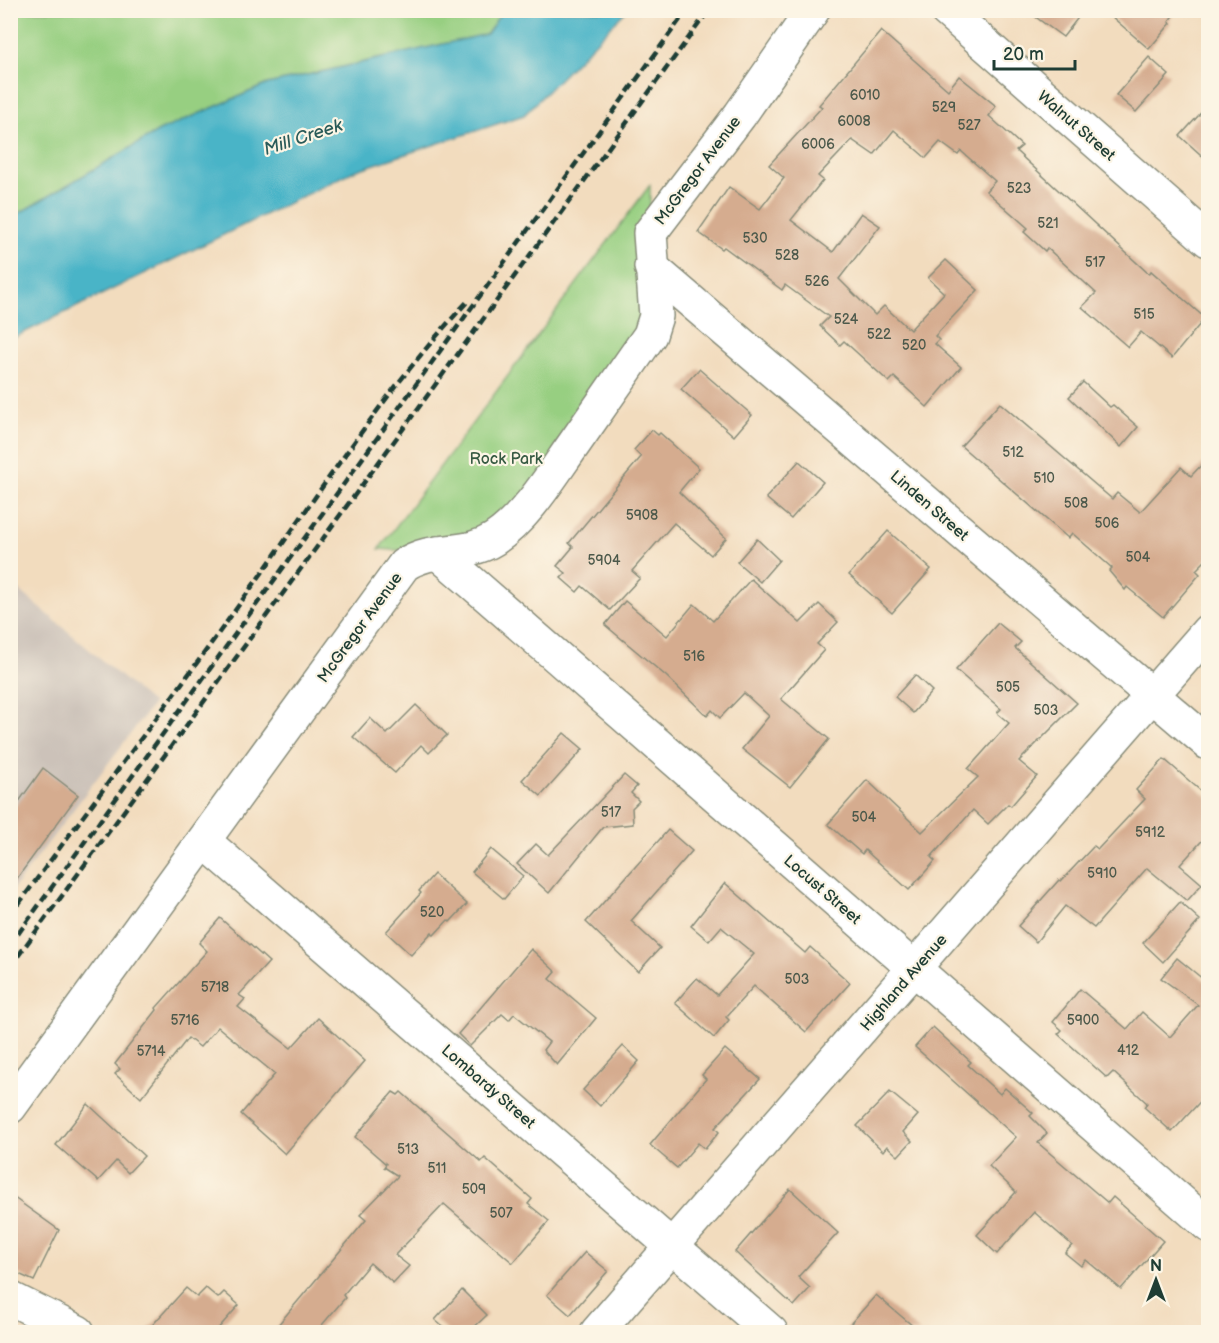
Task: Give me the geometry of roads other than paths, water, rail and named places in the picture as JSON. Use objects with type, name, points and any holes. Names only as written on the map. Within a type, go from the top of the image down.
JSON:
[{"type":"street","name":"McGregor Avenue","points":[[10,1107],[404,566],[418,556],[464,551],[495,538],[540,493],[650,335],[656,316],[650,233],[655,224],[740,115],[813,10]]},
{"type":"street","name":"Walnut Street","points":[[946,10],[1209,240]]},
{"type":"street","name":"Linden Street","points":[[651,267],[1209,743]]},
{"type":"street","name":"Locust Street","points":[[438,553],[1209,1225]]},
{"type":"street","name":"Highland Avenue","points":[[597,1332],[1209,632]]},
{"type":"street","name":"Lombardy Street","points":[[205,842],[771,1332]]},
{"type":"street","points":[[10,1298],[78,1332]]},
{"type":"water","name":"Mill Creek","points":[[503,10],[626,11],[524,115],[354,171],[11,339],[11,218],[159,131],[268,84],[487,34]]},
{"type":"railway","points":[[10,945],[687,10]]},
{"type":"railway","points":[[10,967],[709,10]]},
{"type":"railway","points":[[10,916],[273,558],[379,408],[436,336],[467,302]]},
{"type":"park label","name":"Rock Park","points":[[506,458]]}]
